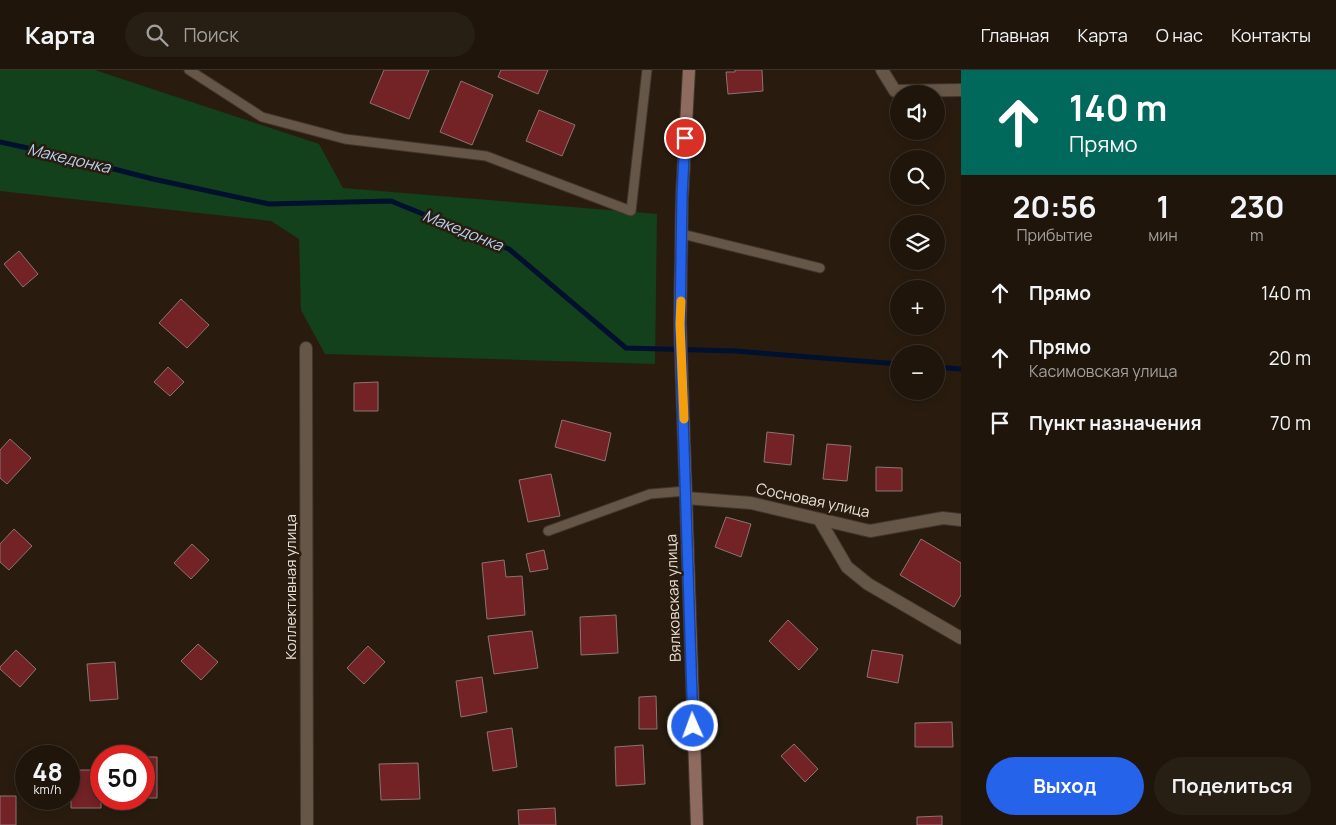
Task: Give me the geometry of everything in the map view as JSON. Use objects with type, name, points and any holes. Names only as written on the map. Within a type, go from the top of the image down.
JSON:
[{"type":"main road","name":"Вялковская улица","points":[[689,70],[682,196],[680,324],[697,825]]},
{"type":"street","points":[[882,70],[896,91],[961,90]]},
{"type":"street","name":"Коллективная улица","points":[[306,348],[307,825]]},
{"type":"street","name":"Сосновая улица","points":[[686,494],[751,503],[870,531],[943,518],[961,520]]},
{"type":"street","points":[[819,519],[847,567],[868,584],[961,638]]},
{"type":"lane","points":[[189,70],[262,117],[345,139],[486,156],[631,211],[647,70]]},
{"type":"lane","points":[[682,234],[820,268]]},
{"type":"lane","points":[[548,531],[650,494],[686,494]]},
{"type":"green space","points":[[0,70],[95,70],[319,144],[343,188],[657,214],[655,364],[325,354],[301,310],[299,239],[271,221],[0,191]]},
{"type":"building","points":[[384,70],[429,70],[409,119],[370,103]]},
{"type":"building","points":[[501,70],[548,70],[538,94],[498,77]]},
{"type":"building","points":[[735,70],[762,70],[763,91],[728,94],[726,72],[735,72]]},
{"type":"building","points":[[461,81],[493,95],[472,145],[440,132]]},
{"type":"building","points":[[539,110],[575,125],[562,156],[526,141]]},
{"type":"building","points":[[19,251],[38,274],[23,287],[4,264]]},
{"type":"building","points":[[181,299],[209,325],[187,348],[159,323]]},
{"type":"building","points":[[168,367],[184,382],[170,396],[154,382]]},
{"type":"building","points":[[378,382],[378,411],[354,411],[354,383]]},
{"type":"building","points":[[562,420],[611,433],[605,461],[555,447]]},
{"type":"building","points":[[767,432],[794,435],[791,465],[764,462]]},
{"type":"building","points":[[10,439],[31,458],[7,484],[0,478],[0,450]]},
{"type":"building","points":[[827,444],[851,446],[847,481],[823,479]]},
{"type":"building","points":[[876,467],[902,468],[902,491],[876,491]]},
{"type":"building","points":[[551,474],[560,516],[528,522],[519,480]]},
{"type":"building","points":[[726,517],[751,524],[741,557],[715,547]]},
{"type":"building","points":[[14,529],[32,546],[9,570],[0,562],[0,544]]},
{"type":"building","points":[[921,539],[961,563],[961,595],[954,607],[900,575]]},
{"type":"building","points":[[192,544],[209,560],[191,579],[174,563]]},
{"type":"building","points":[[544,550],[548,569],[530,572],[526,554]]},
{"type":"building","points":[[504,560],[506,577],[522,576],[525,615],[487,619],[482,563]]},
{"type":"building","points":[[616,615],[618,653],[581,655],[580,617]]},
{"type":"building","points":[[788,620],[818,649],[799,670],[769,641]]},
{"type":"building","points":[[532,631],[538,668],[494,674],[488,636]]},
{"type":"building","points":[[198,644],[218,662],[201,680],[181,661]]},
{"type":"building","points":[[368,646],[385,662],[364,684],[347,668]]},
{"type":"building","points":[[16,650],[36,669],[20,687],[0,669]]},
{"type":"building","points":[[872,650],[903,655],[898,683],[867,677]]},
{"type":"building","points":[[115,662],[118,699],[90,701],[87,664]]},
{"type":"building","points":[[482,677],[487,712],[461,717],[456,681]]},
{"type":"building","points":[[656,696],[657,729],[639,729],[639,697]]},
{"type":"building","points":[[952,722],[953,747],[915,747],[915,723]]},
{"type":"building","points":[[512,728],[517,767],[493,771],[487,732]]},
{"type":"building","points":[[794,744],[818,769],[805,782],[781,756]]},
{"type":"building","points":[[643,745],[645,784],[616,786],[615,747]]},
{"type":"building","points":[[155,757],[157,757],[157,798],[155,798]]},
{"type":"building","points":[[418,763],[420,799],[381,800],[379,764]]},
{"type":"building","points":[[80,770],[90,770],[90,808],[80,808]]},
{"type":"building","points":[[0,796],[15,796],[16,825],[0,825]]},
{"type":"building","points":[[555,808],[556,825],[519,825],[518,810]]},
{"type":"building","points":[[942,816],[942,825],[917,825],[917,817]]},
{"type":"waterway","name":"Македонка","points":[[0,142],[153,179],[269,204],[391,201],[509,249],[626,348],[735,351],[890,363]]},
{"type":"waterway","name":"Македонка","points":[[945,368],[961,369]]},
{"type":"slow traffic","points":[[681,301],[680,324],[684,419]]},
{"type":"route","points":[[685,138],[680,324],[693,726]]}]
